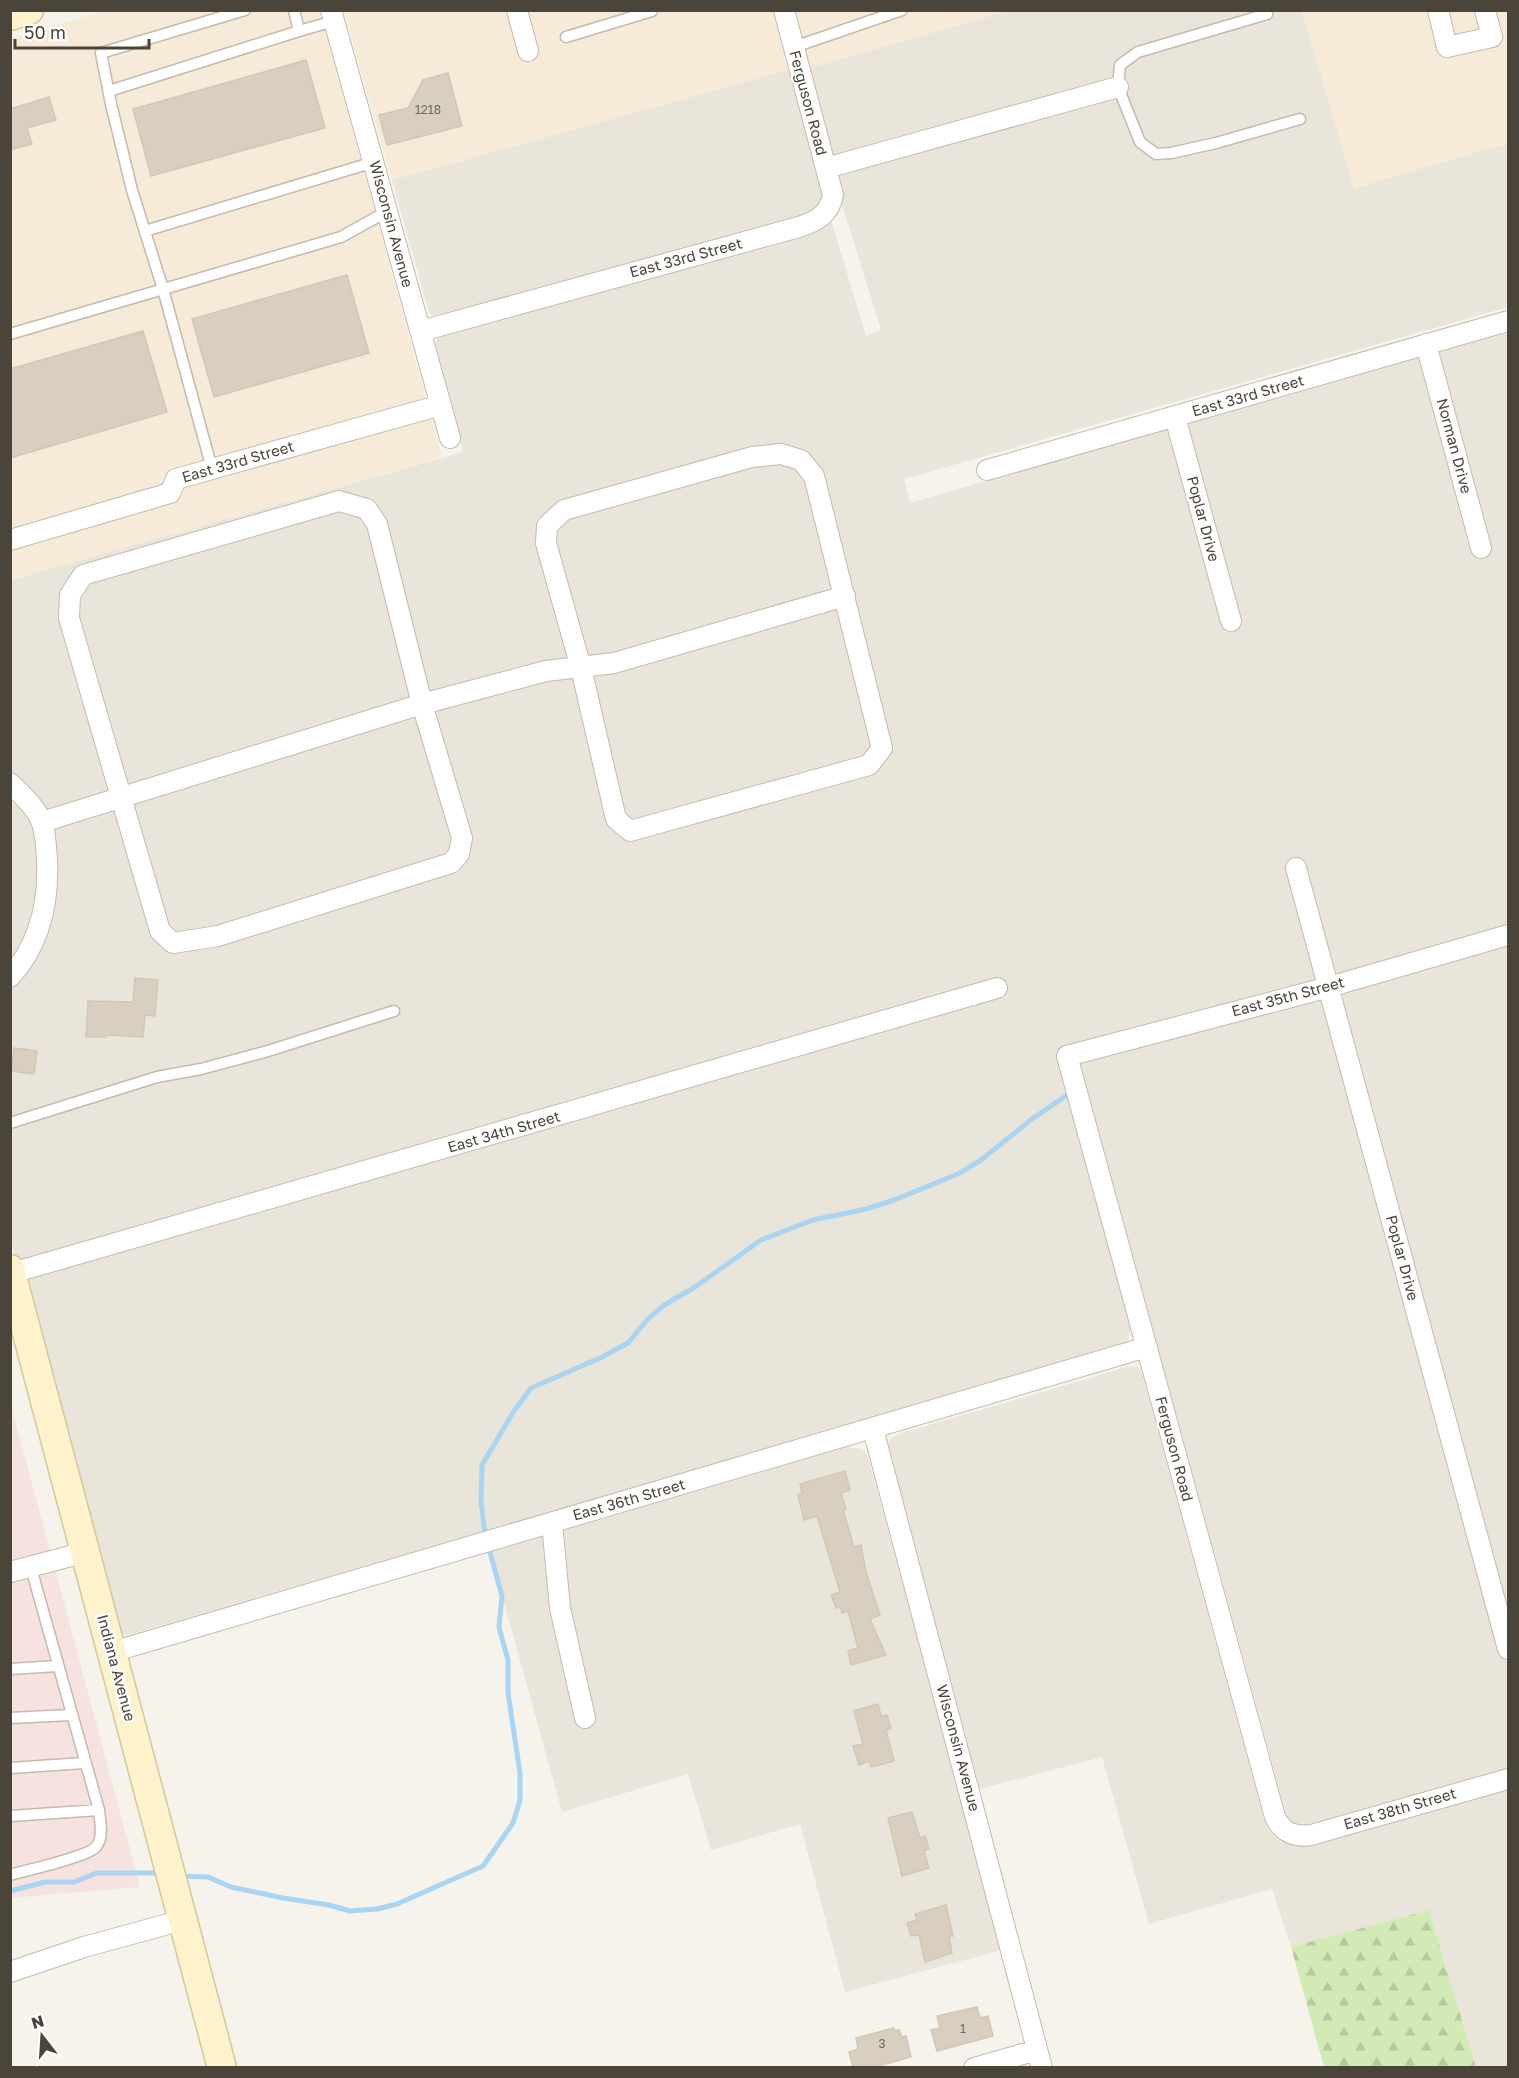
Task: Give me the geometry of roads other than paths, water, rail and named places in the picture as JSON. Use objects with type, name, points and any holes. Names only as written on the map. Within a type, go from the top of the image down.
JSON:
[{"type":"street","points":[[10,16],[29,10]]},
{"type":"street","points":[[517,10],[528,51]]},
{"type":"street","name":"Ferguson Road","points":[[784,10],[833,195]]},
{"type":"street","points":[[1438,10],[1447,47],[1492,37],[1485,10]]},
{"type":"street","name":"Wisconsin Avenue","points":[[333,16],[450,438]]},
{"type":"street","points":[[826,168],[1118,87]]},
{"type":"street","name":"East 33rd Street","points":[[421,332],[807,224],[826,213],[830,208],[833,195]]},
{"type":"street","name":"East 33rd Street","points":[[987,470],[1509,321]]},
{"type":"street","name":"Norman Drive","points":[[1426,344],[1481,548]]},
{"type":"street","name":"East 33rd Street","points":[[10,540],[170,494],[176,479],[441,405]]},
{"type":"street","name":"Poplar Drive","points":[[1175,417],[1231,621]]},
{"type":"street","points":[[781,454],[801,460],[814,476],[845,596],[882,748],[869,765],[630,831],[616,819],[581,668],[546,543],[547,526],[564,510],[752,457],[781,454]]},
{"type":"street","points":[[339,501],[368,509],[377,524],[422,704],[462,838],[459,854],[451,863],[218,936],[173,944],[160,931],[69,618],[70,595],[82,575],[339,501]]},
{"type":"street","points":[[42,822],[422,704],[546,671],[614,663],[845,596]]},
{"type":"street","points":[[10,783],[32,806],[42,822],[47,869],[45,912],[36,939],[23,963],[10,977]]},
{"type":"street","name":"Poplar Drive","points":[[1296,868],[1509,1648]]},
{"type":"street","name":"East 35th Street","points":[[1067,1056],[1329,987],[1509,935]]},
{"type":"street","name":"East 34th Street","points":[[11,1271],[997,988]]},
{"type":"street","name":"Ferguson Road","points":[[1067,1056],[1275,1817],[1282,1829],[1292,1834]]},
{"type":"street","name":"Indiana Avenue","points":[[11,1271],[222,2067]]},
{"type":"street","name":"East 36th Street","points":[[112,1652],[1146,1347]]},
{"type":"street","name":"Wisconsin Avenue","points":[[873,1429],[1040,2059]]},
{"type":"street","points":[[552,1523],[560,1608],[585,1718]]},
{"type":"street","points":[[10,1572],[86,1552]]},
{"type":"street","name":"East 38th Street","points":[[1292,1834],[1311,1834],[1509,1779]]},
{"type":"street","points":[[10,1972],[84,1947],[183,1920]]},
{"type":"street","points":[[974,2067],[1040,2059]]},
{"type":"lane","points":[[212,469],[163,289],[132,190],[102,53],[213,15],[245,10]]},
{"type":"lane","points":[[294,10],[298,31]]},
{"type":"lane","points":[[794,47],[902,10]]},
{"type":"lane","points":[[566,37],[652,11]]},
{"type":"lane","points":[[1267,14],[1138,52],[1120,65],[1118,87],[1140,142],[1156,154],[1216,143],[1300,119]]},
{"type":"lane","points":[[109,91],[298,31],[333,16]]},
{"type":"lane","points":[[145,231],[374,162]]},
{"type":"lane","points":[[10,334],[341,237],[387,211]]},
{"type":"lane","points":[[10,1123],[157,1077],[201,1069],[268,1051],[394,1011]]},
{"type":"lane","points":[[10,1875],[96,1848],[101,1837],[99,1810],[31,1568]]},
{"type":"lane","points":[[10,1669],[57,1666]]},
{"type":"lane","points":[[10,1718],[71,1715]]},
{"type":"lane","points":[[10,1768],[84,1763]]},
{"type":"lane","points":[[10,1816],[99,1810]]},
{"type":"waterway","points":[[179,1876],[208,1877],[231,1887],[350,1911],[377,1909],[397,1904],[483,1866],[513,1823],[520,1800],[520,1773],[508,1693],[508,1660],[499,1627],[502,1596],[485,1534],[481,1501],[482,1465],[514,1411],[531,1388],[600,1358],[628,1343],[647,1320],[664,1305],[695,1287],[761,1240],[813,1220],[866,1209],[894,1200],[958,1174],[981,1160],[1032,1119],[1073,1091]]},
{"type":"waterway","points":[[10,1891],[45,1882],[74,1882],[97,1873],[161,1873]]}]
